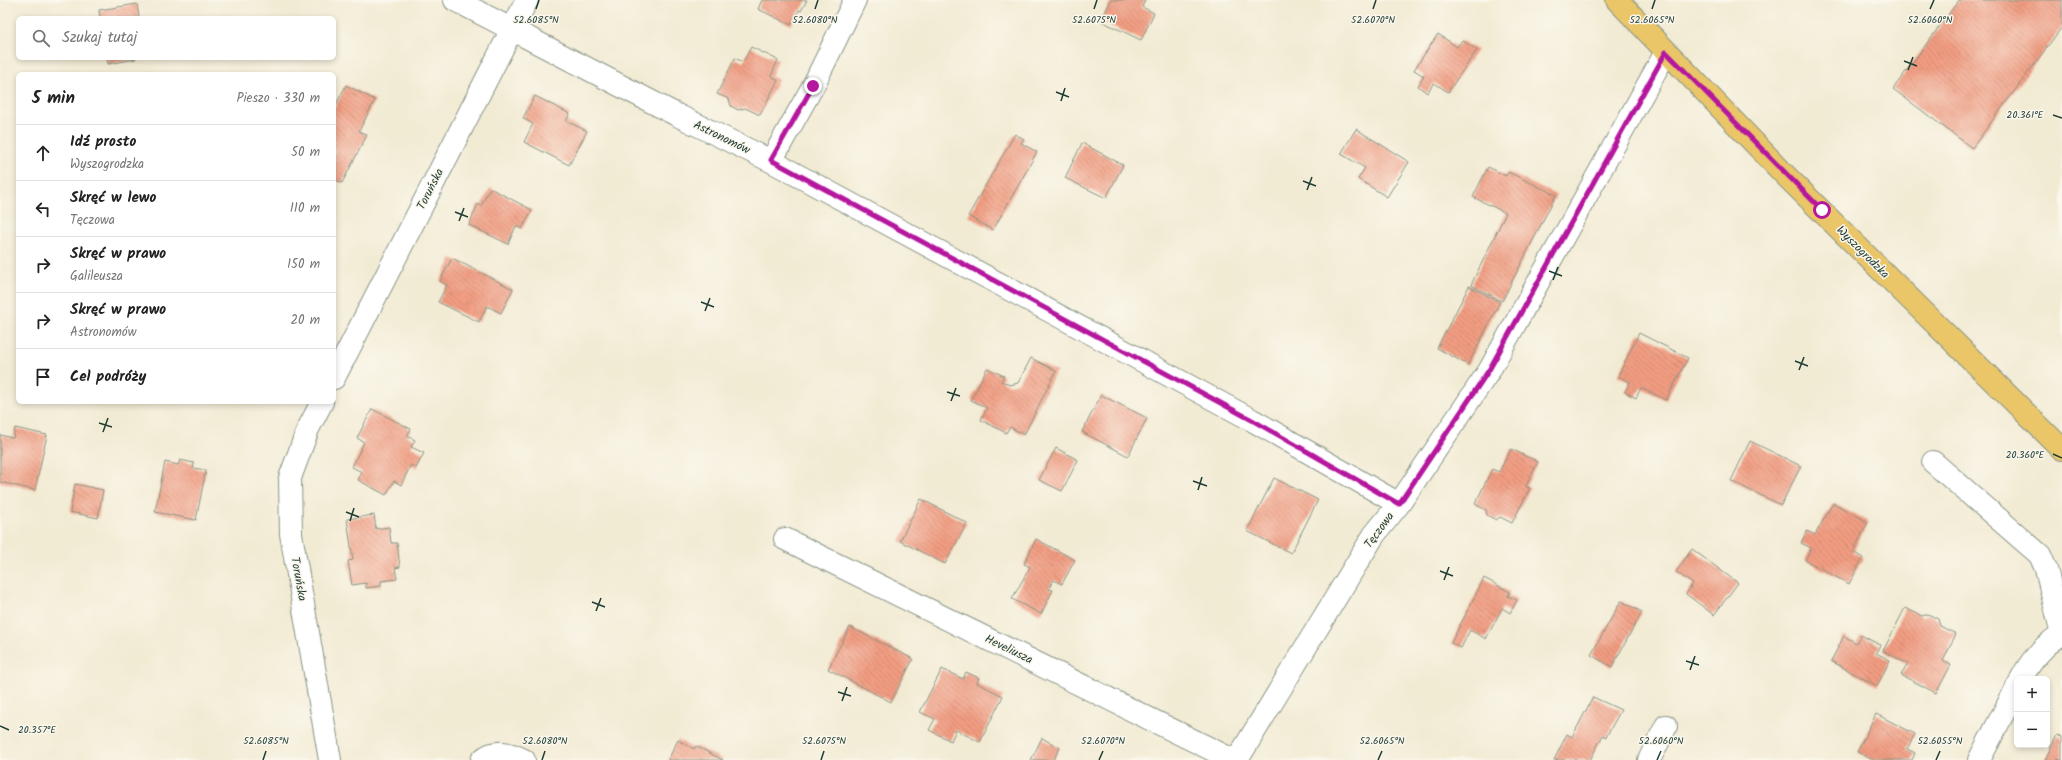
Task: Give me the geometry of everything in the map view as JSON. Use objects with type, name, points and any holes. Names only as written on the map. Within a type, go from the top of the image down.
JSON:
[{"type":"main road","name":"Wyszogrodzka","points":[[1617,0],[1787,176],[2062,449]]},
{"type":"street","name":"Astronomów","points":[[455,0],[677,115],[771,160],[1252,420],[1399,504]]},
{"type":"street","name":"Toruńska","points":[[336,374],[527,0]]},
{"type":"street","points":[[771,160],[813,86],[855,0]]},
{"type":"street","name":"Tęczowa","points":[[1237,760],[1374,535],[1399,504],[1489,370],[1666,52]]},
{"type":"street","name":"Toruńska","points":[[321,404],[308,429],[290,478],[291,534],[330,760]]},
{"type":"street","points":[[1934,462],[2040,555],[2046,569],[2062,634],[2049,642],[2029,663],[2022,676]]},
{"type":"street","name":"Heveliusza","points":[[785,538],[1233,760]]},
{"type":"street","points":[[1980,760],[2014,693]]},
{"type":"street","points":[[1649,760],[1666,726]]},
{"type":"street","points":[[482,760],[488,755],[504,752],[524,760]]},
{"type":"building","points":[[762,0],[807,0],[801,11],[799,10],[791,25],[758,9]]},
{"type":"building","points":[[1111,0],[1145,0],[1142,7],[1154,13],[1141,40],[1101,21]]},
{"type":"building","points":[[1959,0],[2062,0],[2062,27],[1972,148],[1893,89]]},
{"type":"building","points":[[137,4],[139,16],[100,16],[99,10]]},
{"type":"building","points":[[1438,34],[1457,47],[1462,40],[1477,50],[1448,92],[1434,83],[1427,93],[1418,86],[1424,76],[1414,70]]},
{"type":"building","points":[[751,47],[778,60],[771,76],[778,80],[760,115],[745,108],[738,110],[731,106],[729,99],[717,94],[735,58],[743,62]]},
{"type":"building","points":[[107,60],[130,60],[108,64]]},
{"type":"building","points":[[346,85],[375,100],[359,131],[367,135],[342,183],[336,180],[336,105]]},
{"type":"building","points":[[535,96],[570,114],[566,121],[587,131],[569,165],[524,142],[533,124],[523,118]]},
{"type":"building","points":[[1356,129],[1409,162],[1387,197],[1358,179],[1365,168],[1341,154]]},
{"type":"building","points":[[1015,134],[1024,139],[1021,143],[1037,152],[993,230],[968,216]]},
{"type":"building","points":[[1082,143],[1123,165],[1106,198],[1065,178]]},
{"type":"building","points":[[1488,167],[1506,176],[1508,172],[1556,195],[1502,301],[1471,285],[1506,213],[1473,197]]},
{"type":"building","points":[[490,188],[532,210],[522,229],[516,226],[508,244],[469,225],[478,204],[481,206]]},
{"type":"building","points":[[452,258],[513,289],[501,313],[487,306],[479,322],[438,302],[447,285],[440,281]]},
{"type":"building","points":[[1469,286],[1500,302],[1468,365],[1437,348]]},
{"type":"building","points":[[1639,333],[1688,358],[1666,400],[1641,388],[1636,398],[1625,392],[1630,382],[1618,376]]},
{"type":"building","points":[[1031,358],[1056,371],[1024,435],[1010,427],[1006,433],[981,420],[987,408],[971,400],[987,368],[1004,376],[1001,381],[1010,385],[1018,383]]},
{"type":"building","points":[[1101,395],[1147,418],[1128,456],[1082,432]]},
{"type":"building","points":[[372,409],[411,429],[407,436],[415,440],[411,447],[424,453],[416,468],[411,465],[401,485],[394,481],[386,495],[358,480],[362,472],[352,467],[364,442],[357,438]]},
{"type":"building","points":[[15,428],[47,435],[35,490],[0,482],[0,435],[13,438]]},
{"type":"building","points":[[1750,441],[1801,466],[1781,505],[1731,481]]},
{"type":"building","points":[[1056,448],[1078,460],[1062,491],[1039,480]]},
{"type":"building","points":[[1511,449],[1538,462],[1526,486],[1530,488],[1512,523],[1500,517],[1496,520],[1487,515],[1486,510],[1475,504],[1492,469],[1499,472]]},
{"type":"building","points":[[180,460],[194,463],[193,468],[206,470],[196,520],[155,512],[165,462],[178,465]]},
{"type":"building","points":[[1274,478],[1318,500],[1291,553],[1247,531]]},
{"type":"building","points":[[75,484],[103,490],[98,518],[70,512]]},
{"type":"building","points":[[921,499],[967,523],[945,564],[900,541]]},
{"type":"building","points":[[1833,503],[1868,522],[1853,552],[1863,558],[1849,584],[1805,560],[1811,548],[1801,543],[1807,531],[1815,535]]},
{"type":"building","points":[[374,515],[376,529],[389,527],[391,543],[397,543],[400,567],[395,568],[397,579],[381,581],[381,586],[366,588],[366,583],[352,585],[348,561],[353,560],[347,519]]},
{"type":"building","points":[[1036,539],[1075,560],[1062,584],[1053,580],[1049,589],[1053,590],[1041,614],[1012,599],[1030,567],[1024,564]]},
{"type":"building","points":[[1692,549],[1738,583],[1714,615],[1686,594],[1693,584],[1676,572]]},
{"type":"building","points":[[1484,578],[1510,592],[1508,596],[1517,600],[1510,613],[1502,608],[1486,639],[1470,630],[1461,648],[1451,643]]},
{"type":"building","points":[[1621,601],[1642,612],[1612,667],[1591,655]]},
{"type":"building","points":[[1905,608],[1922,616],[1928,614],[1938,619],[1940,626],[1956,634],[1943,661],[1951,665],[1936,693],[1901,675],[1908,664],[1883,651]]},
{"type":"building","points":[[850,627],[913,659],[891,702],[828,669]]},
{"type":"building","points":[[1861,635],[1880,645],[1876,653],[1890,660],[1877,686],[1831,661],[1844,636],[1856,643]]},
{"type":"building","points":[[942,669],[963,679],[966,672],[979,678],[977,683],[1003,696],[980,742],[956,730],[951,741],[929,730],[935,719],[920,712]]},
{"type":"building","points":[[1593,697],[1621,710],[1606,737],[1603,735],[1590,760],[1554,760],[1567,734],[1572,737]]},
{"type":"building","points":[[1876,714],[1915,734],[1907,749],[1915,753],[1912,760],[1873,760],[1857,752]]},
{"type":"building","points":[[2057,735],[2062,737],[2062,760],[2045,760]]},
{"type":"building","points":[[1042,738],[1060,748],[1053,760],[1031,760]]},
{"type":"building","points":[[678,740],[694,749],[696,746],[723,760],[668,760]]},
{"type":"route","points":[[813,86],[771,160],[1252,420],[1399,504],[1489,370],[1666,52],[1822,210]]}]
